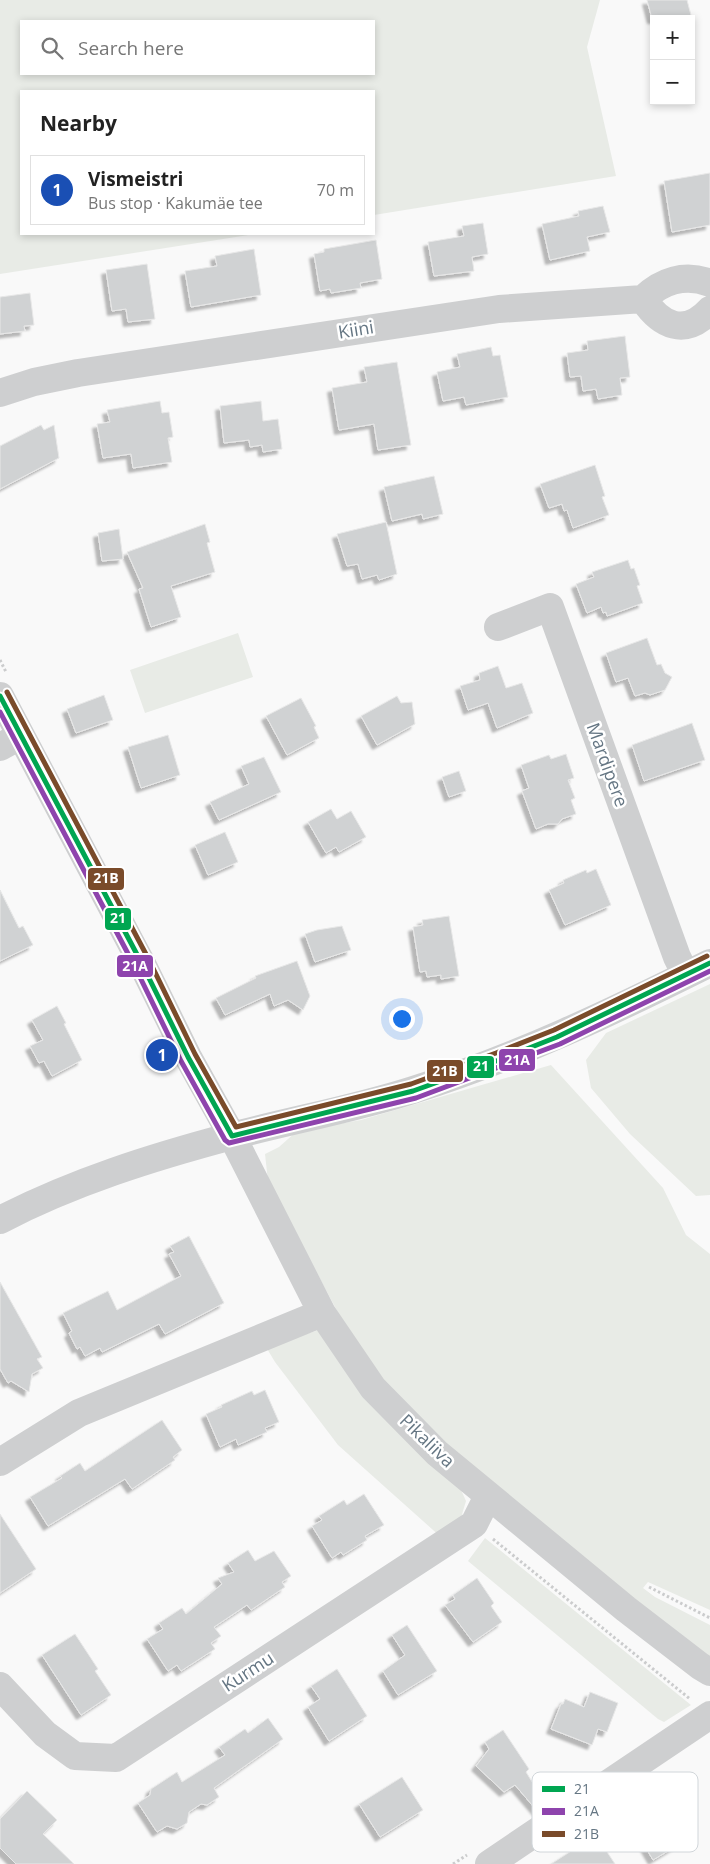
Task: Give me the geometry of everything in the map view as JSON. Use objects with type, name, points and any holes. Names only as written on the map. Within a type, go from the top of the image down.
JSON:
[{"type":"street","points":[[710,283],[696,279],[677,279],[662,284],[643,299],[658,317],[668,323],[680,325],[692,323],[703,317],[710,310]]},
{"type":"street","name":"Kiini","points":[[0,393],[34,382],[78,373],[499,309],[643,299]]},
{"type":"street","name":"Mardipere","points":[[498,627],[550,607],[677,957],[686,975]]},
{"type":"street","name":"Pikaliiva","points":[[0,696],[10,741],[141,962],[188,1057],[232,1136],[322,1313],[373,1388],[437,1453],[488,1496],[626,1609],[710,1672]]},
{"type":"street","points":[[0,1220],[25,1207],[106,1173],[232,1136],[413,1091],[499,1060],[556,1037],[710,962]]},
{"type":"street","points":[[0,1462],[79,1413],[322,1313]]},
{"type":"street","points":[[474,1524],[488,1496]]},
{"type":"street","name":"Kurmu","points":[[0,1686],[45,1734],[75,1756],[116,1758],[474,1524]]},
{"type":"street","points":[[617,1772],[704,1710]]},
{"type":"street","points":[[489,1864],[532,1833]]},
{"type":"path","points":[[474,1524],[704,1710]]},
{"type":"path","points":[[649,1587],[710,1618]]},
{"type":"shaded area","points":[[0,0],[600,0],[587,47],[616,176],[375,215],[375,90],[20,90],[20,235],[249,235],[0,274]]},
{"type":"shaded area","points":[[238,633],[253,677],[145,713],[130,670]]},
{"type":"shaded area","points":[[710,984],[710,1195],[696,1196],[630,1134],[591,1088],[586,1060],[606,1033]]},
{"type":"shaded area","points":[[551,1065],[663,1188],[686,1235],[710,1254],[710,1610],[648,1582],[643,1588],[655,1597],[710,1625],[710,1659],[693,1648],[460,1458],[394,1394],[352,1339],[268,1181],[265,1154],[279,1147],[297,1131],[361,1120]]},
{"type":"shaded area","points":[[322,1329],[457,1481],[466,1501],[460,1521],[442,1538],[338,1445],[275,1362],[266,1347]]},
{"type":"shaded area","points":[[485,1538],[691,1705],[664,1722],[658,1719],[468,1561]]},
{"type":"building","points":[[647,0],[687,0],[691,15],[651,15]]},
{"type":"building","points":[[710,173],[710,225],[672,232],[664,181]]},
{"type":"building","points":[[603,206],[610,232],[587,237],[590,251],[550,260],[542,224],[579,216],[578,211]]},
{"type":"building","points":[[483,223],[488,254],[472,257],[474,271],[434,276],[428,242],[464,236],[462,226]]},
{"type":"building","points":[[376,240],[382,279],[360,283],[361,288],[331,293],[330,289],[320,291],[314,254],[324,252],[324,249]]},
{"type":"building","points":[[254,249],[261,295],[191,307],[185,271],[217,266],[215,256]]},
{"type":"building","points":[[147,264],[155,319],[128,322],[126,309],[112,311],[106,270]]},
{"type":"building","points":[[30,293],[34,325],[24,326],[25,331],[0,334],[0,297]]},
{"type":"building","points":[[625,336],[630,377],[620,378],[622,395],[598,399],[596,389],[583,391],[581,376],[570,377],[567,353],[588,350],[587,341]]},
{"type":"building","points":[[491,347],[493,356],[500,355],[508,397],[466,405],[464,397],[443,401],[437,372],[460,367],[457,354]]},
{"type":"building","points":[[397,362],[411,445],[378,450],[374,424],[339,430],[332,388],[367,382],[364,367]]},
{"type":"building","points":[[160,401],[162,413],[169,412],[173,437],[168,438],[172,462],[133,468],[131,454],[103,458],[97,424],[110,422],[107,410]]},
{"type":"building","points":[[261,401],[263,421],[278,419],[282,449],[263,452],[262,445],[250,447],[249,440],[224,443],[220,406]]},
{"type":"building","points":[[41,425],[44,430],[54,425],[59,458],[0,489],[0,446]]},
{"type":"building","points":[[595,465],[605,496],[602,497],[609,515],[573,528],[567,510],[564,511],[562,504],[549,508],[540,484]]},
{"type":"building","points":[[434,476],[443,514],[423,519],[422,514],[392,521],[384,487]]},
{"type":"building","points":[[386,522],[397,574],[379,580],[377,575],[362,579],[358,564],[347,566],[337,534]]},
{"type":"building","points":[[205,524],[210,542],[207,543],[215,572],[171,586],[181,617],[151,627],[139,589],[143,588],[127,552]]},
{"type":"building","points":[[119,529],[123,559],[102,561],[98,533]]},
{"type":"building","points":[[628,560],[631,569],[634,568],[640,585],[637,586],[643,603],[607,616],[606,612],[603,613],[601,607],[587,613],[576,584],[594,577],[592,572]]},
{"type":"building","points":[[647,638],[657,665],[661,664],[665,673],[672,677],[665,690],[650,695],[645,693],[635,696],[628,678],[616,682],[606,653]]},
{"type":"building","points":[[498,666],[506,688],[522,683],[533,713],[497,728],[488,703],[468,710],[460,686],[480,680],[479,673]]},
{"type":"building","points":[[104,695],[113,720],[76,733],[67,709]]},
{"type":"building","points":[[397,696],[401,703],[412,702],[415,724],[377,745],[361,716]]},
{"type":"building","points":[[301,698],[316,726],[314,727],[319,738],[287,755],[266,716]]},
{"type":"building","points":[[692,723],[705,760],[644,781],[632,745]]},
{"type":"building","points":[[168,735],[180,775],[141,788],[128,747]]},
{"type":"building","points":[[566,754],[574,778],[568,780],[575,798],[571,800],[576,814],[562,819],[558,824],[548,824],[536,829],[522,791],[529,788],[521,765],[549,755],[551,759]]},
{"type":"building","points":[[264,757],[281,792],[219,820],[210,802],[249,784],[241,766]]},
{"type":"building","points":[[459,771],[466,791],[449,797],[442,777]]},
{"type":"building","points":[[331,809],[337,819],[351,811],[366,837],[339,852],[336,847],[326,853],[308,822]]},
{"type":"building","points":[[225,832],[238,862],[208,875],[195,845]]},
{"type":"building","points":[[596,869],[611,905],[565,925],[549,890],[564,883],[563,880],[586,870],[587,873]]},
{"type":"building","points":[[0,890],[19,928],[23,926],[33,945],[0,961]]},
{"type":"building","points":[[449,916],[459,976],[441,979],[441,975],[427,977],[426,971],[420,972],[413,927],[423,925],[422,920]]},
{"type":"building","points":[[342,926],[351,950],[315,962],[305,934]]},
{"type":"building","points":[[297,961],[310,996],[303,1010],[288,1000],[274,1006],[270,994],[225,1015],[216,998],[256,978],[255,976]]},
{"type":"building","points":[[57,1006],[82,1060],[52,1076],[44,1061],[39,1063],[30,1046],[43,1040],[32,1020]]},
{"type":"building","points":[[189,1236],[224,1303],[165,1334],[159,1324],[102,1352],[100,1348],[85,1356],[80,1347],[77,1349],[69,1333],[72,1331],[63,1313],[108,1291],[117,1310],[181,1276],[169,1254],[174,1252],[170,1246]]},
{"type":"building","points":[[0,1282],[42,1357],[37,1359],[43,1368],[32,1374],[29,1392],[11,1381],[8,1383],[0,1369]]},
{"type":"building","points":[[265,1390],[279,1422],[265,1428],[267,1432],[238,1445],[236,1439],[220,1447],[206,1414],[252,1391],[254,1395]]},
{"type":"building","points":[[162,1420],[182,1450],[173,1457],[175,1460],[132,1489],[125,1479],[48,1526],[30,1497],[62,1478],[60,1476],[80,1463],[85,1471]]},
{"type":"building","points":[[364,1494],[384,1525],[365,1536],[367,1540],[343,1555],[341,1552],[332,1558],[312,1526],[322,1520],[319,1516],[344,1500],[347,1505]]},
{"type":"building","points":[[0,1514],[36,1569],[0,1593]]},
{"type":"building","points":[[248,1550],[255,1561],[274,1551],[291,1576],[282,1582],[285,1587],[251,1610],[247,1605],[214,1627],[221,1636],[211,1643],[215,1649],[181,1671],[177,1665],[168,1671],[147,1639],[163,1629],[159,1623],[182,1608],[186,1614],[222,1584],[218,1578],[234,1572],[228,1563]]},
{"type":"building","points":[[477,1578],[494,1603],[491,1606],[502,1622],[473,1642],[445,1605],[455,1599],[453,1595]]},
{"type":"building","points":[[407,1625],[437,1671],[398,1695],[383,1671],[405,1655],[392,1635]]},
{"type":"building","points":[[75,1634],[98,1669],[95,1671],[111,1695],[81,1715],[42,1655]]},
{"type":"building","points":[[337,1669],[367,1716],[329,1741],[308,1707],[320,1699],[311,1686]]},
{"type":"building","points":[[590,1692],[618,1703],[607,1732],[598,1729],[592,1745],[551,1729],[561,1704],[563,1704],[565,1699],[584,1707]]},
{"type":"building","points":[[268,1718],[283,1739],[214,1788],[219,1797],[207,1805],[201,1804],[189,1812],[187,1823],[177,1829],[167,1826],[157,1832],[138,1803],[150,1795],[151,1789],[177,1772],[182,1782],[225,1755],[219,1747],[245,1729],[248,1733]]},
{"type":"building","points":[[503,1730],[529,1769],[526,1772],[532,1782],[532,1805],[515,1785],[504,1792],[476,1766],[489,1749],[485,1742]]},
{"type":"building","points":[[402,1777],[423,1810],[380,1837],[359,1804]]},
{"type":"building","points":[[27,1791],[57,1820],[43,1834],[74,1864],[16,1864],[0,1848],[0,1819]]},
{"type":"building","points":[[570,1852],[607,1852],[615,1864],[551,1864]]},
{"type":"building","points":[[648,1852],[666,1852],[653,1860]]},
{"type":"transit line","name":"21B","points":[[7,692],[148,958],[195,1054],[236,1127],[411,1084],[554,1030],[707,956]]},
{"type":"transit line","name":"21","points":[[0,696],[141,962],[188,1057],[232,1136],[413,1091],[499,1060],[557,1037],[710,963]]},
{"type":"transit line","name":"21A","points":[[0,712],[134,965],[181,1061],[225,1140],[229,1143],[416,1098],[560,1044],[710,971]]},
{"type":"place","name":"Vismeistri","points":[[162,1055]]}]
